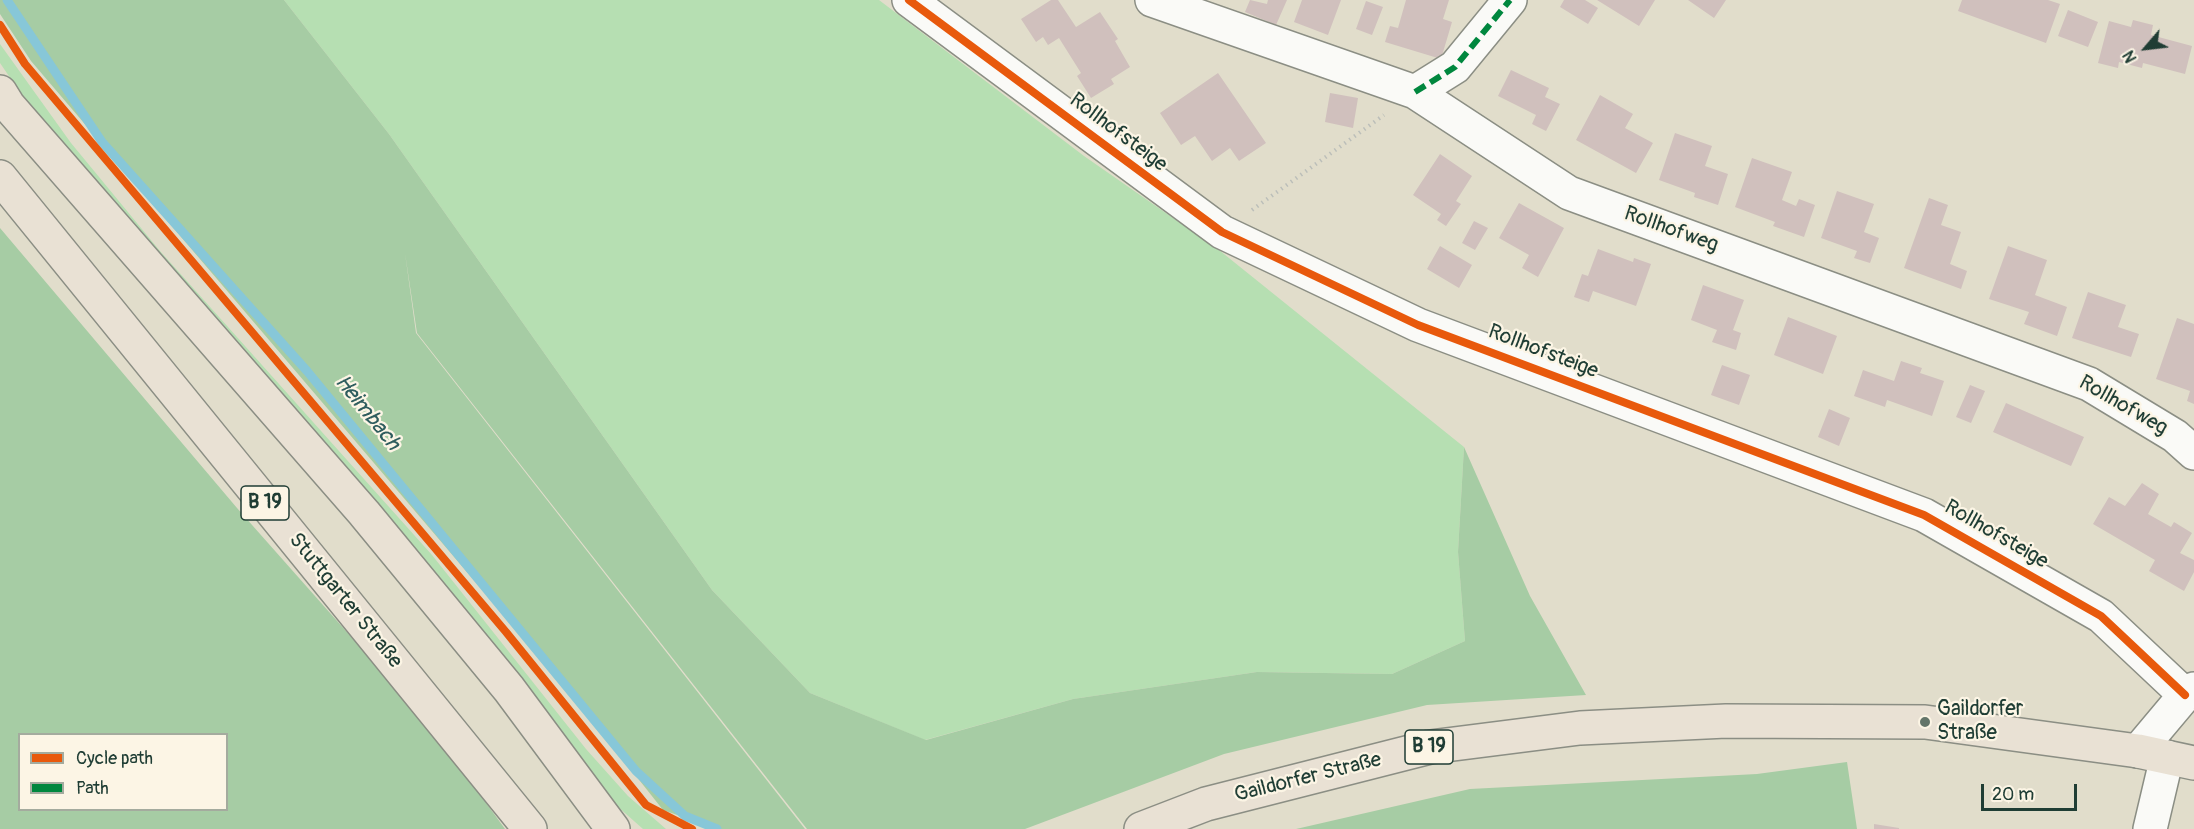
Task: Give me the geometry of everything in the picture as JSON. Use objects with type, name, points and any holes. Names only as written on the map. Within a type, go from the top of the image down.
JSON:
[{"type":"main road","points":[[0,92],[8,105],[364,513],[509,689],[613,829]]},
{"type":"main road","name":"Stuttgarter Straße","points":[[0,177],[530,829]]},
{"type":"main road","name":"Gaildorfer Straße","points":[[1141,829],[1206,804],[1430,747],[1580,728],[1726,720],[1925,722],[2166,757]]},
{"type":"street","name":"Rollhofsteige","points":[[909,0],[1222,232],[1418,325],[1924,515],[2101,616],[2190,692]]},
{"type":"street","name":"Rollhofweg","points":[[1152,0],[1415,92],[1569,193],[2089,384],[2175,436],[2194,453]]},
{"type":"street","points":[[1415,92],[1455,67],[1510,0]]},
{"type":"street","points":[[2150,829],[2166,757],[2190,692]]},
{"type":"path","points":[[1222,232],[1415,92]]},
{"type":"green space","points":[[0,0],[284,0],[389,134],[712,590],[810,693],[926,740],[1073,699],[1257,672],[1392,674],[1465,641],[1458,552],[1464,447],[1530,596],[1586,695],[1427,705],[1224,754],[1025,829],[807,829],[417,333],[405,253],[416,333],[805,829],[717,829],[663,810],[571,694],[31,61],[0,14]]},
{"type":"green space","points":[[284,0],[879,0],[1084,156],[1219,250],[1464,447],[1458,552],[1465,641],[1392,674],[1257,672],[1073,699],[925,740],[810,693],[712,590],[389,134]]},
{"type":"green space","points":[[0,44],[71,143],[160,251],[432,555],[586,749],[628,796],[666,829],[643,829],[617,806],[577,756],[60,151],[0,63]]},
{"type":"green space","points":[[0,228],[237,508],[431,727],[505,829],[0,829]]},
{"type":"green space","points":[[1847,762],[1857,829],[1296,829],[1470,789],[1757,774]]},
{"type":"building","points":[[1051,0],[1058,0],[1076,27],[1100,12],[1118,39],[1115,41],[1130,67],[1111,79],[1114,84],[1091,98],[1077,76],[1081,73],[1059,38],[1048,45],[1043,37],[1036,42],[1021,19]]},
{"type":"building","points":[[1250,0],[1267,4],[1268,0],[1287,0],[1276,25],[1245,12]]},
{"type":"building","points":[[1302,0],[1341,0],[1328,35],[1294,22]]},
{"type":"building","points":[[1406,0],[1449,0],[1443,19],[1452,22],[1441,59],[1385,42],[1390,26],[1398,28]]},
{"type":"building","points":[[1564,0],[1585,0],[1598,8],[1588,24],[1560,7]]},
{"type":"building","points":[[1597,0],[1655,0],[1639,26]]},
{"type":"building","points":[[1688,0],[1726,0],[1714,18]]},
{"type":"building","points":[[1962,0],[2048,0],[2060,4],[2046,43],[1958,11]]},
{"type":"building","points":[[1366,1],[1383,7],[1372,35],[1356,29]]},
{"type":"building","points":[[2068,10],[2098,22],[2088,47],[2058,36]]},
{"type":"building","points":[[2133,20],[2153,25],[2151,35],[2192,46],[2185,74],[2143,63],[2142,68],[2119,62],[2118,68],[2098,63],[2109,21],[2131,27]]},
{"type":"building","points":[[1511,70],[1549,88],[1545,97],[1560,104],[1546,131],[1532,124],[1536,115],[1498,96]]},
{"type":"building","points":[[1218,73],[1266,143],[1239,161],[1230,148],[1212,161],[1195,136],[1181,145],[1160,113]]},
{"type":"building","points":[[1330,93],[1358,98],[1353,128],[1325,122]]},
{"type":"building","points":[[1600,95],[1633,114],[1625,128],[1653,143],[1636,173],[1576,140]]},
{"type":"building","points":[[1675,133],[1712,146],[1705,166],[1728,174],[1718,205],[1694,197],[1695,193],[1659,180]]},
{"type":"building","points":[[1440,154],[1472,176],[1456,201],[1461,204],[1446,226],[1437,220],[1441,214],[1413,195]]},
{"type":"building","points":[[1752,158],[1792,172],[1782,200],[1796,206],[1799,199],[1815,205],[1804,237],[1773,226],[1775,222],[1735,207]]},
{"type":"building","points":[[1837,191],[1874,204],[1864,232],[1879,238],[1870,263],[1854,258],[1857,251],[1821,238]]},
{"type":"building","points":[[1929,198],[1948,205],[1941,225],[1961,232],[1950,264],[1967,271],[1961,289],[1904,268]]},
{"type":"building","points":[[1519,203],[1564,228],[1538,277],[1522,268],[1529,255],[1499,238]]},
{"type":"building","points":[[1474,221],[1488,228],[1475,250],[1462,243]]},
{"type":"building","points":[[1440,246],[1472,265],[1459,288],[1427,269]]},
{"type":"building","points":[[2008,246],[2047,260],[2035,295],[2067,307],[2057,336],[2024,324],[2029,312],[1989,299]]},
{"type":"building","points":[[1598,249],[1633,262],[1634,258],[1651,264],[1636,306],[1593,291],[1589,302],[1574,297],[1582,274],[1588,276]]},
{"type":"building","points":[[1703,285],[1744,300],[1733,330],[1741,333],[1736,350],[1712,342],[1717,330],[1691,320]]},
{"type":"building","points":[[2088,292],[2126,305],[2118,327],[2139,334],[2131,357],[2072,338]]},
{"type":"building","points":[[1788,317],[1837,336],[1823,374],[1774,355]]},
{"type":"building","points":[[2177,318],[2194,324],[2194,404],[2187,401],[2190,391],[2156,379]]},
{"type":"building","points":[[1901,361],[1922,368],[1920,373],[1944,381],[1932,416],[1887,400],[1885,407],[1854,396],[1863,370],[1894,381]]},
{"type":"building","points":[[1722,365],[1750,375],[1739,405],[1711,395]]},
{"type":"building","points":[[1970,385],[1985,391],[1971,423],[1956,417]]},
{"type":"building","points":[[2006,403],[2084,437],[2071,466],[1993,432]]},
{"type":"building","points":[[1829,409],[1850,418],[1839,446],[1818,437]]},
{"type":"building","points":[[2142,483],[2159,494],[2148,514],[2171,527],[2174,522],[2192,533],[2180,553],[2194,560],[2194,572],[2184,591],[2149,571],[2155,560],[2093,524],[2109,497],[2125,506]]},
{"type":"building","points":[[1874,824],[1899,828],[1899,829],[1874,829]]},
{"type":"waterway","name":"Heimbach","points":[[7,0],[102,142],[307,371],[636,771],[685,816],[717,829]]},
{"type":"marked path","points":[[1415,92],[1455,67],[1510,0]]},
{"type":"cycle path","points":[[909,0],[1222,232],[1418,325],[1924,515],[2101,616],[2185,695]]},
{"type":"cycle path","points":[[0,25],[25,64],[506,632],[646,805],[692,829]]},
{"type":"place","name":"Gaildorfer Straße","points":[[1925,722]]}]
